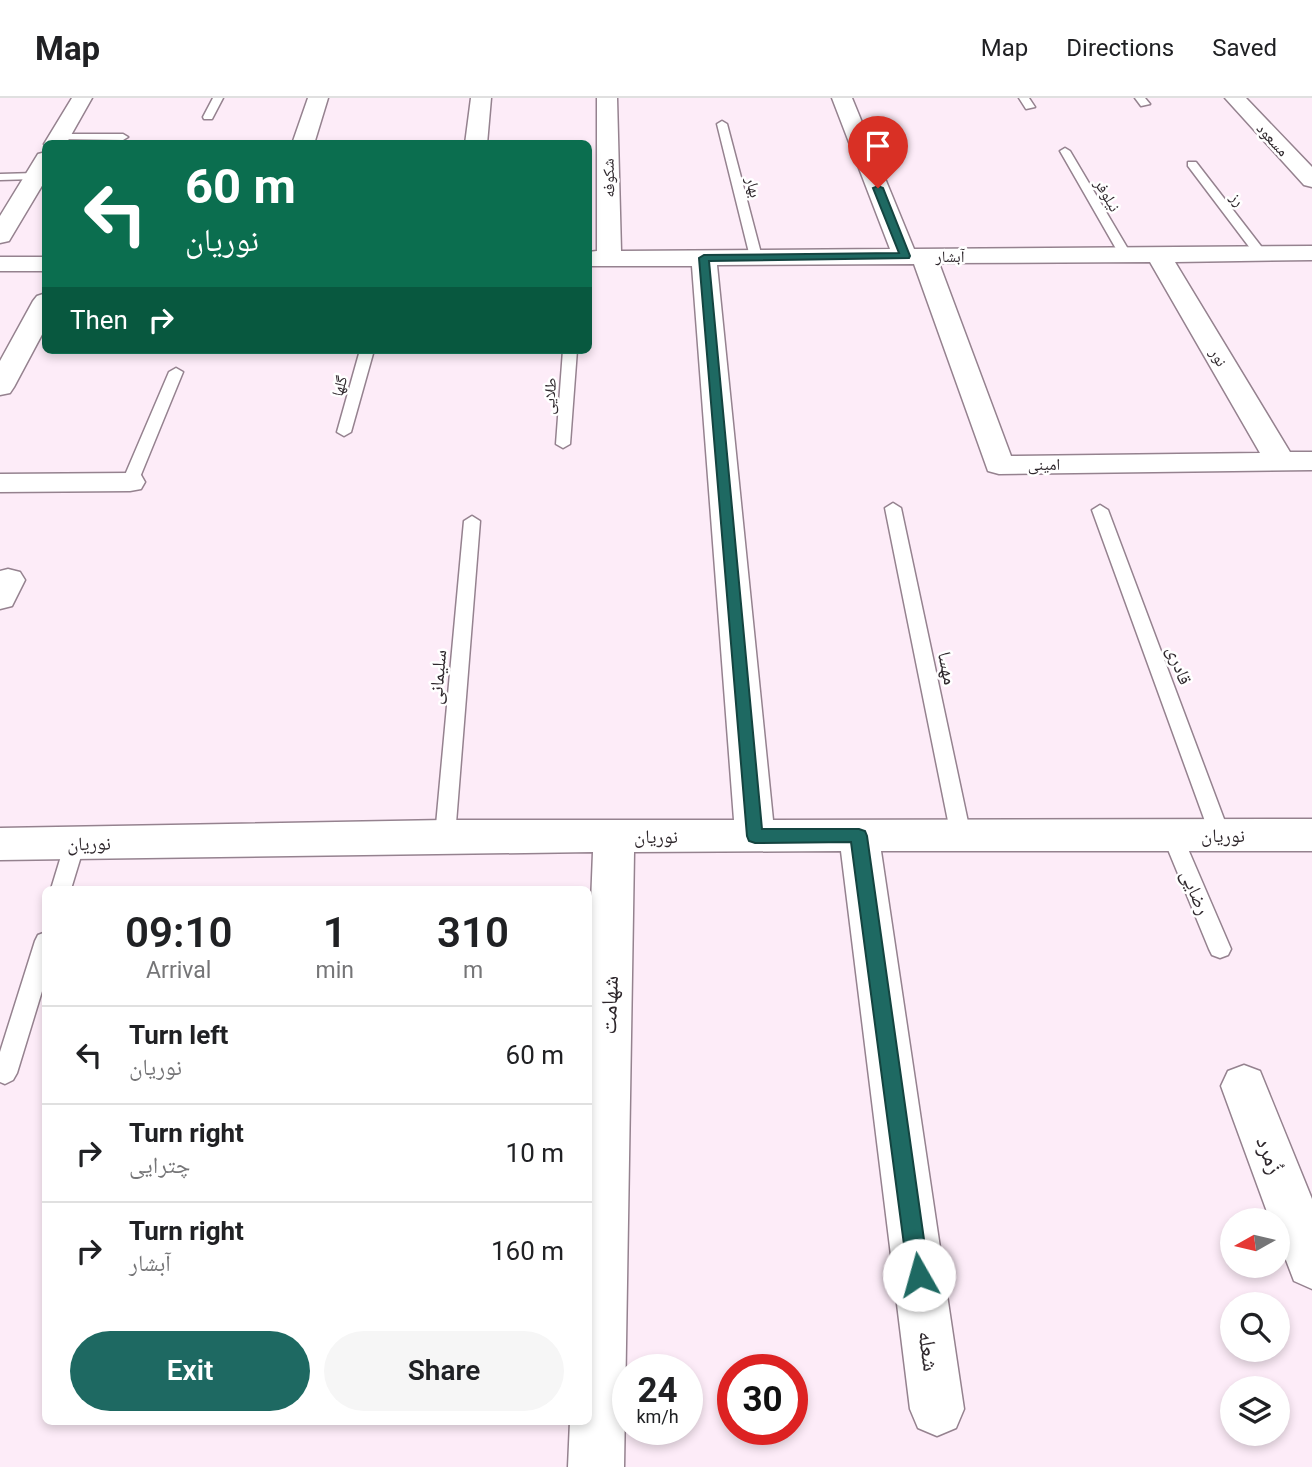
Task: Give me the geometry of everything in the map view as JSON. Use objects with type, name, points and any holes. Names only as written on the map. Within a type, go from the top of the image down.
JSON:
[{"type":"street","points":[[57,140],[82,98]]},
{"type":"street","points":[[304,140],[318,98]]},
{"type":"street","points":[[476,140],[481,98]]},
{"type":"street","name":"شکوفه","points":[[599,259],[607,98]]},
{"type":"street","points":[[842,98],[914,256]]},
{"type":"street","name":"مسعود","points":[[1235,98],[1312,180]]},
{"type":"street","points":[[0,236],[40,167]]},
{"type":"street","name":"آبشار","points":[[599,259],[1312,253]]},
{"type":"street","name":"نور","points":[[1158,254],[1280,461]]},
{"type":"street","name":"امینی","points":[[914,256],[999,465],[1311,461]]},
{"type":"street","points":[[704,258],[755,836]]},
{"type":"street","points":[[0,264],[42,264]]},
{"type":"street","points":[[0,387],[42,308]]},
{"type":"street","points":[[0,482],[130,482]]},
{"type":"street","name":"نوریان","points":[[0,844],[445,836],[1312,835]]},
{"type":"street","name":"شهامت","points":[[596,1467],[614,836]]},
{"type":"street","name":"شعله","points":[[859,836],[937,1409]]},
{"type":"street","name":"زُمرد","points":[[1244,1086],[1312,1263]]},
{"type":"lane","points":[[208,117],[218,98]]},
{"type":"lane","name":"بهار","points":[[722,124],[755,257]]},
{"type":"lane","points":[[57,140],[123,137]]},
{"type":"lane","name":"نیلوفر","points":[[1065,151],[1125,254]]},
{"type":"lane","name":"رز","points":[[1192,164],[1260,253]]},
{"type":"lane","points":[[0,177],[40,167]]},
{"type":"lane","name":"گلها","points":[[344,432],[366,354]]},
{"type":"lane","name":"طلایی","points":[[563,444],[570,354]]},
{"type":"lane","points":[[130,482],[176,372]]},
{"type":"lane","name":"مهسا","points":[[893,508],[961,836]]},
{"type":"lane","name":"قادری","points":[[1100,510],[1220,835]]},
{"type":"lane","name":"سلیمانی","points":[[445,836],[472,521]]},
{"type":"lane","name":"رضایی","points":[[1172,835],[1220,949]]},
{"type":"lane","points":[[62,886],[75,843]]},
{"type":"lane","points":[[5,1073],[42,954]]},
{"type":"route","points":[[878,188],[905,256],[704,258],[755,836],[859,836],[919,1275]]}]
